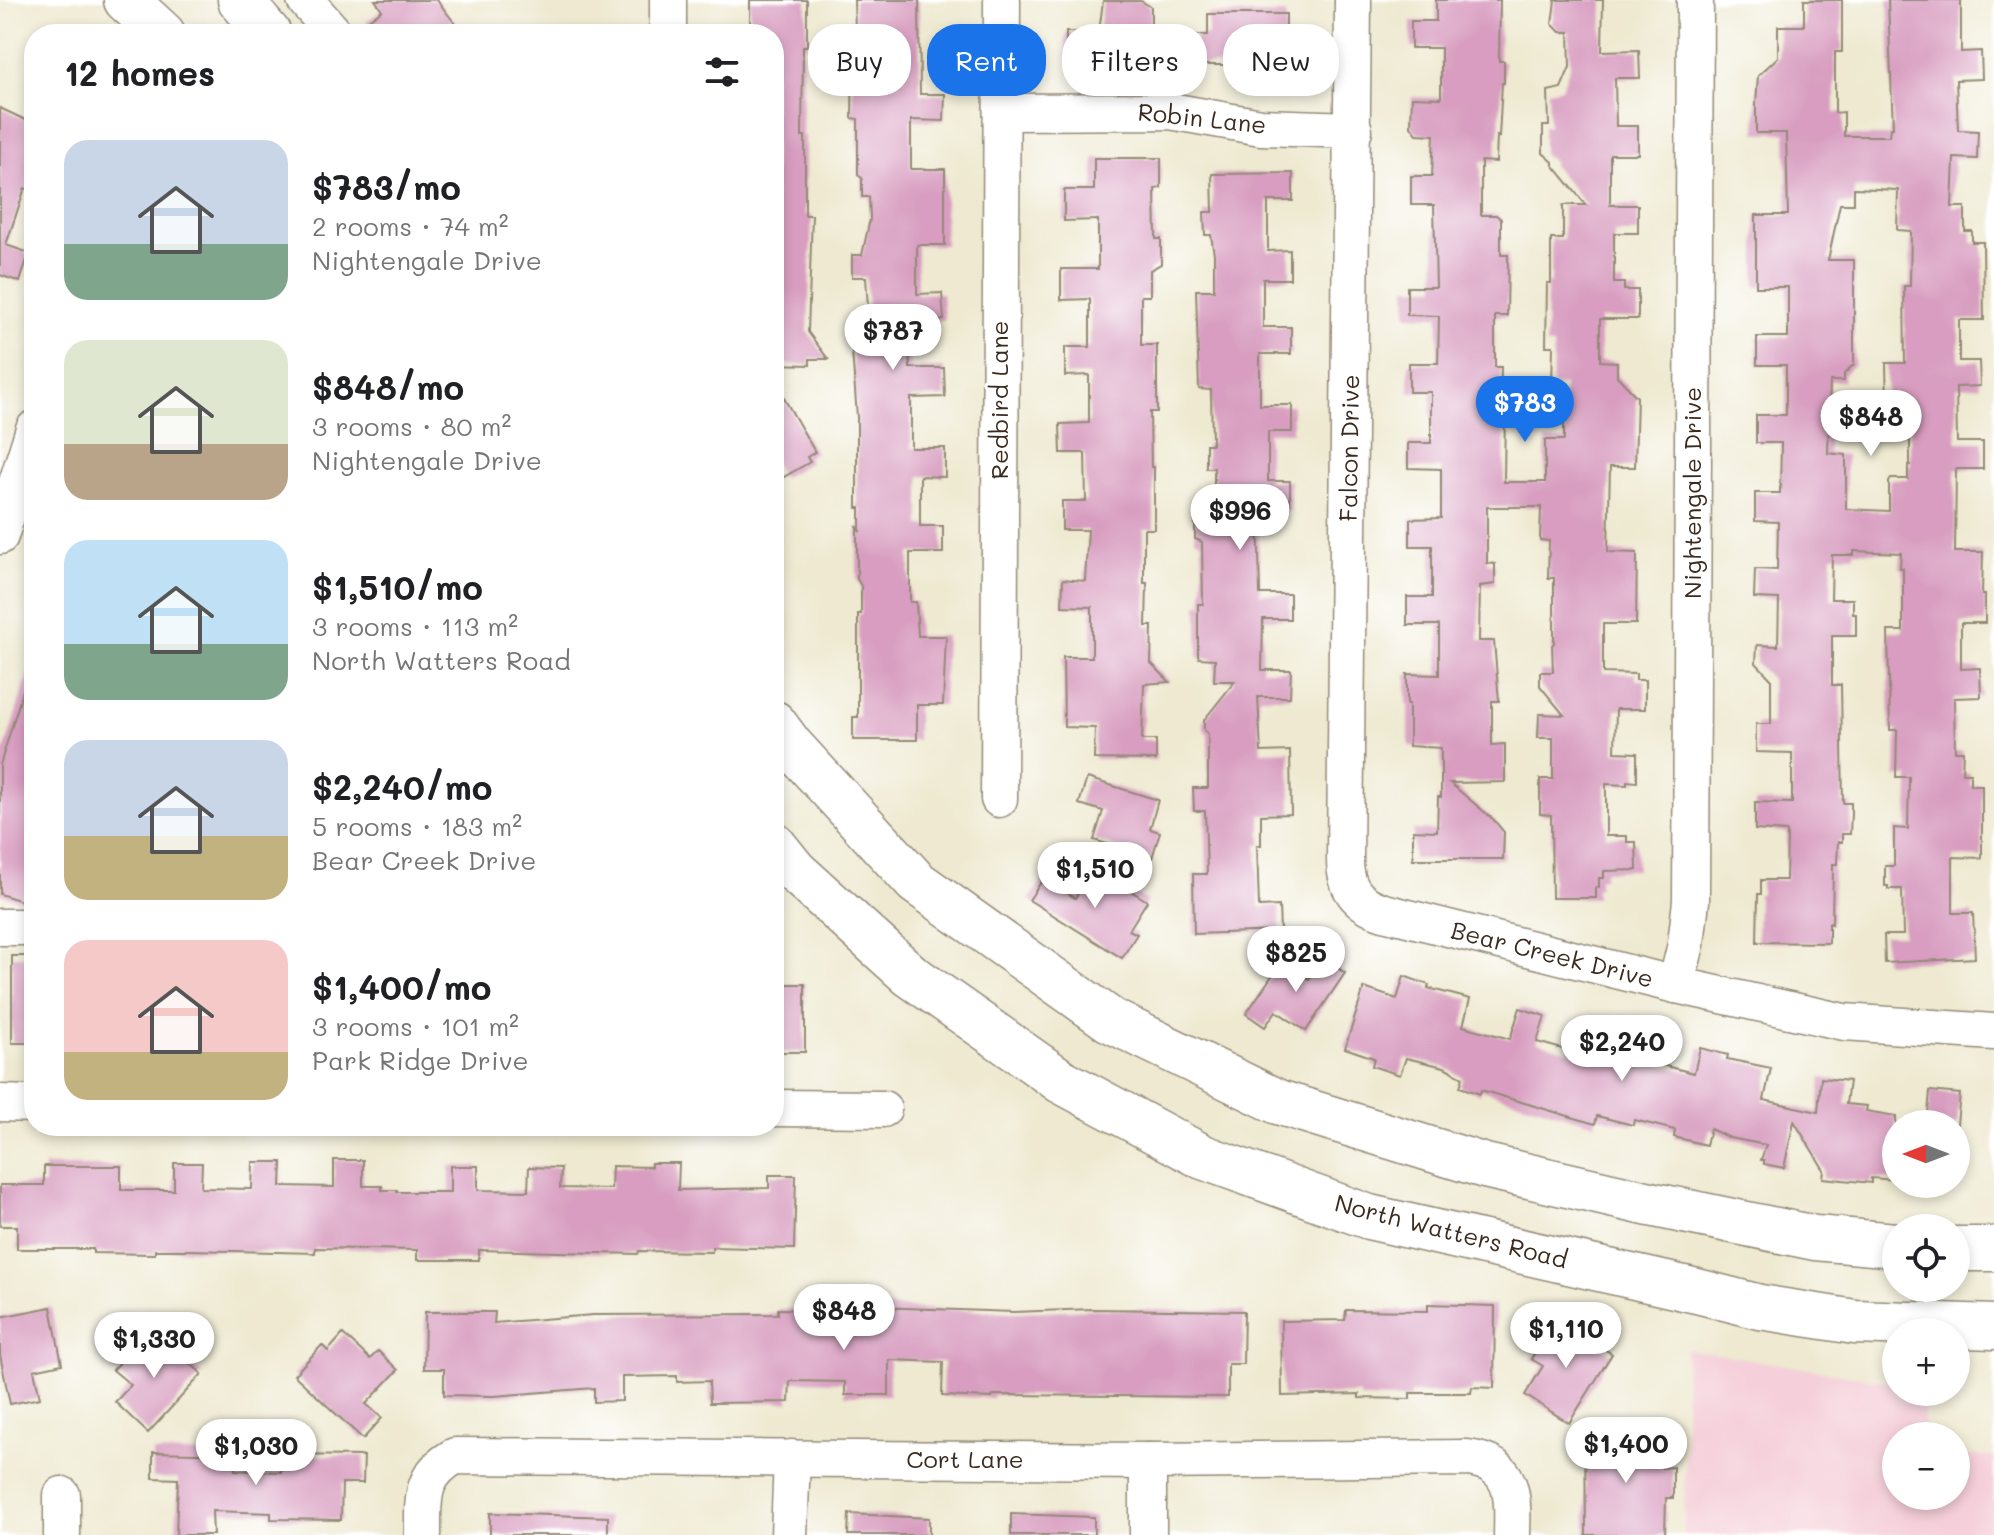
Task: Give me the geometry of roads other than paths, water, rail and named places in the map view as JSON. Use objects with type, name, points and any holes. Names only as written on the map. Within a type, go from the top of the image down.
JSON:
[{"type":"main road","points":[[126,0],[152,24]]},
{"type":"main road","points":[[240,0],[260,24]]},
{"type":"main road","points":[[784,737],[916,882],[1110,1020],[1278,1102],[1485,1166],[1815,1238],[1882,1244]]},
{"type":"main road","name":"North Watters Road","points":[[784,857],[795,871],[910,975],[1061,1081],[1203,1157],[1369,1217],[1760,1307],[1855,1322],[1994,1327]]},
{"type":"main road","points":[[1970,1249],[1994,1249]]},
{"type":"street","points":[[305,0],[326,24]]},
{"type":"street","points":[[668,0],[668,24]]},
{"type":"street","name":"Redbird Lane","points":[[999,799],[1002,0]]},
{"type":"street","name":"Falcon Drive","points":[[1353,0],[1345,874],[1354,894]]},
{"type":"street","name":"Nightengale Drive","points":[[1676,985],[1686,944],[1691,901],[1695,0]]},
{"type":"street","name":"Robin Lane","points":[[1002,112],[1170,111],[1261,127],[1354,130]]},
{"type":"street","points":[[0,536],[24,460]]},
{"type":"street","name":"Bear Creek Drive","points":[[1354,894],[1370,908],[1676,985],[1844,1022],[1994,1032]]},
{"type":"street","points":[[0,927],[24,927]]},
{"type":"street","points":[[0,1103],[24,1104]]},
{"type":"street","points":[[784,1108],[883,1109]]},
{"type":"street","name":"Cort Lane","points":[[423,1535],[423,1500],[433,1473],[455,1456],[1148,1461],[1468,1458],[1483,1460],[1500,1472],[1511,1491],[1512,1535]]},
{"type":"street","points":[[789,1535],[792,1458]]},
{"type":"street","points":[[1148,1461],[1148,1535]]},
{"type":"street","points":[[62,1495],[62,1535]]}]
